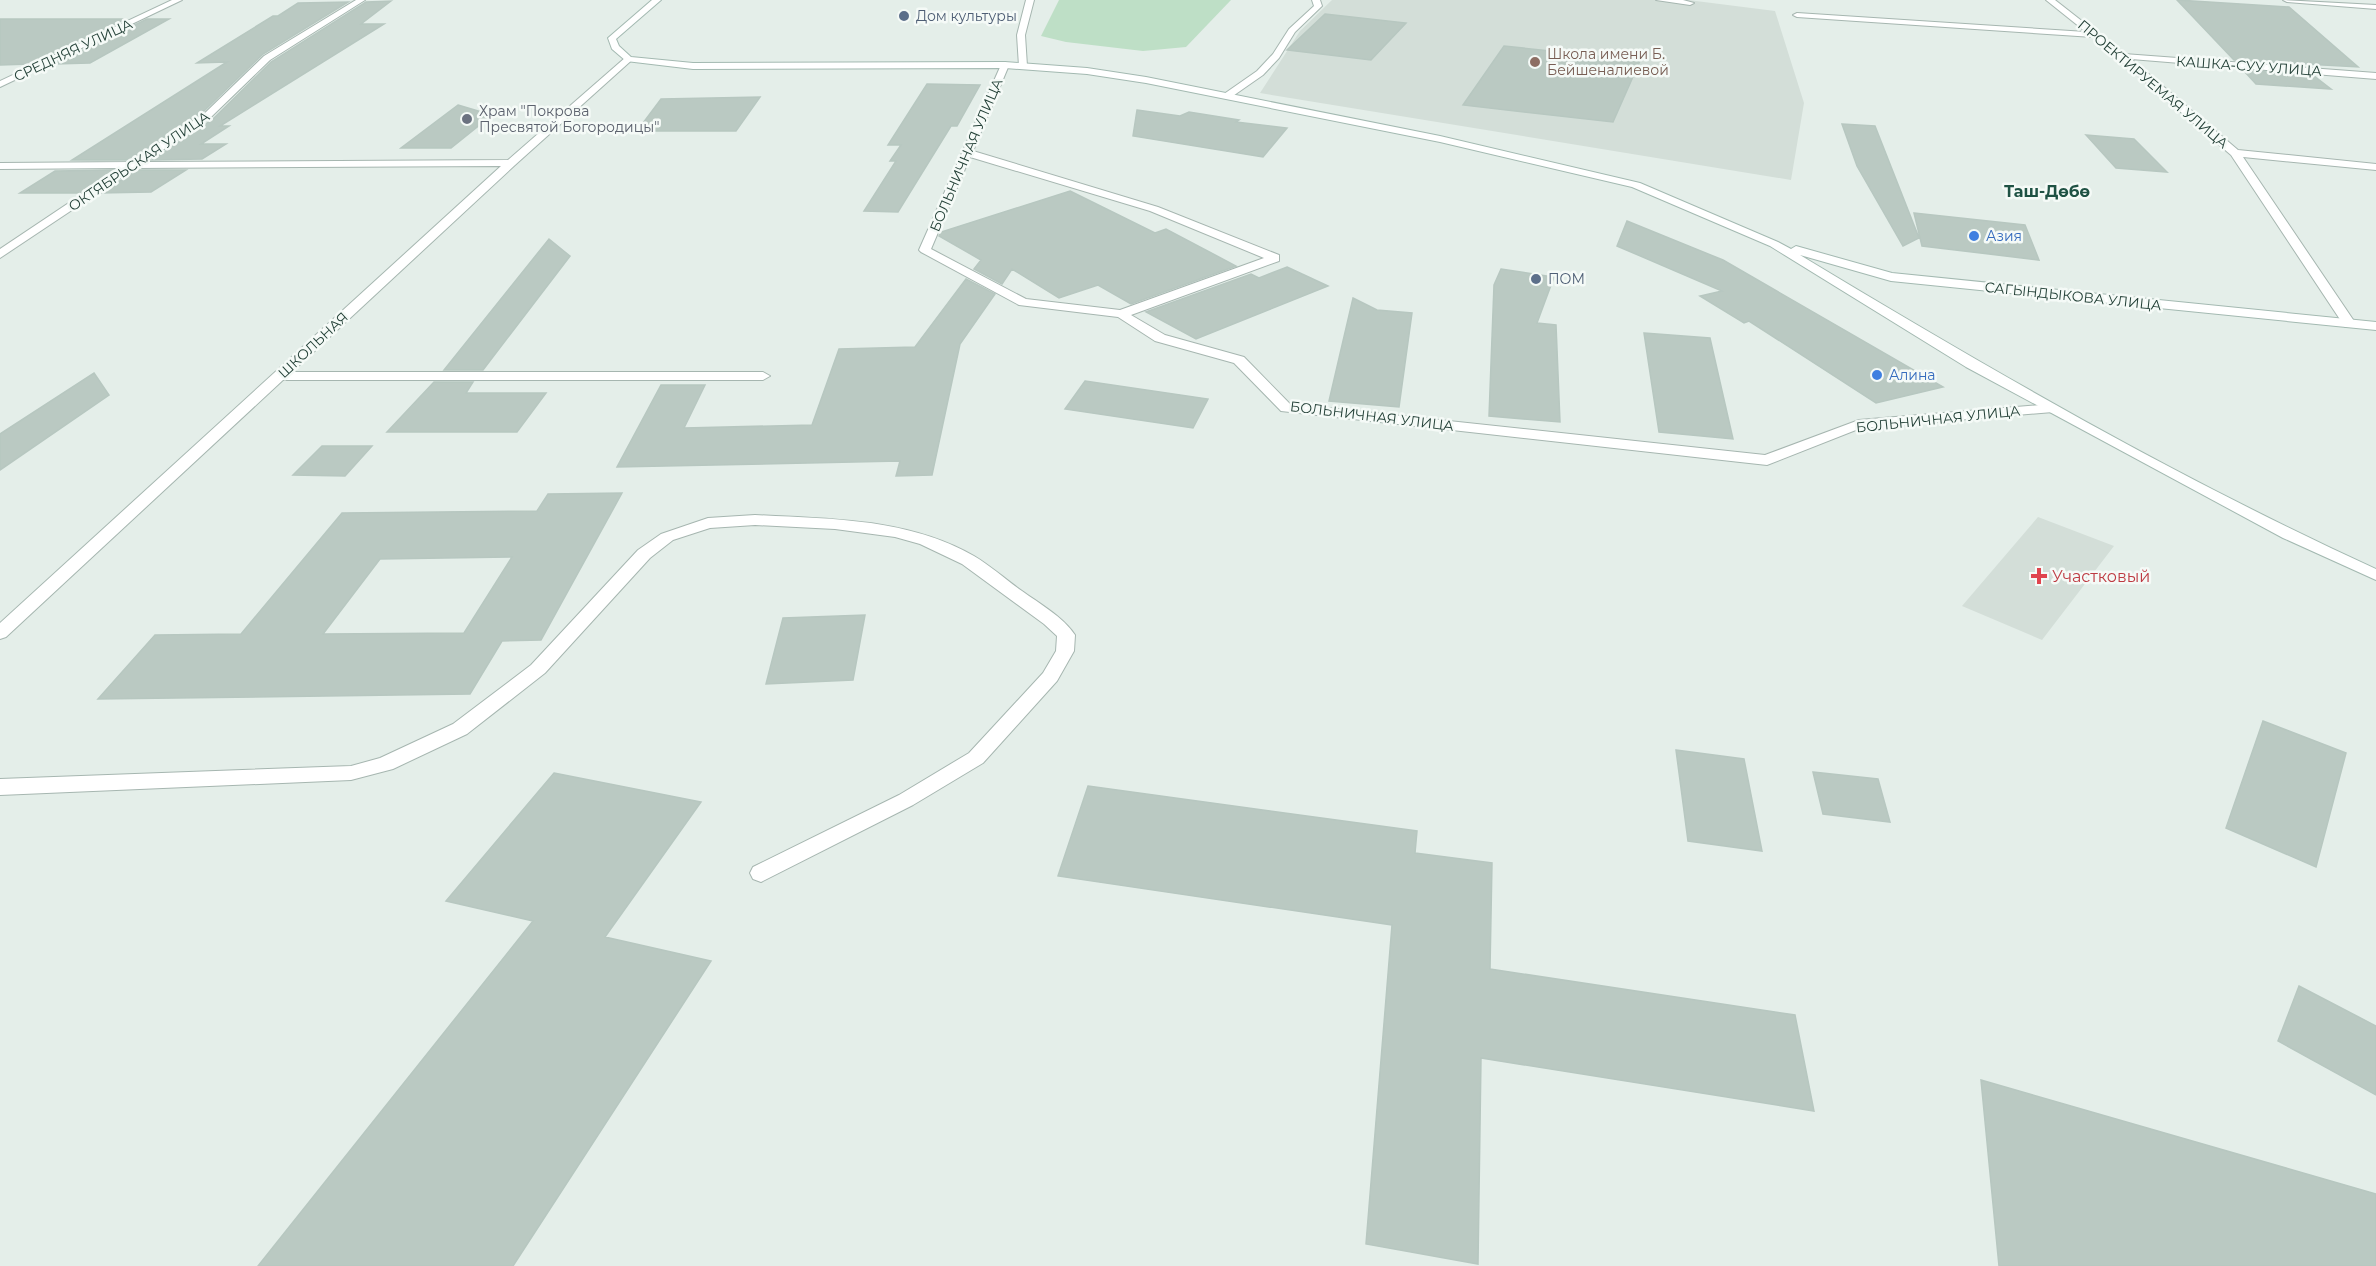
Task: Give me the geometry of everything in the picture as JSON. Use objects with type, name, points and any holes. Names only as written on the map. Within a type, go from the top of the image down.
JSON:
[{"type":"street","name":"СРЕДНЯЯ УЛИЦА","points":[[0,84],[178,0]]},
{"type":"street","name":"ОКТЯБРЬСКАЯ УЛИЦА","points":[[0,254],[208,115],[267,58],[361,0]]},
{"type":"street","points":[[629,59],[615,47],[612,38],[657,0]]},
{"type":"street","points":[[1023,66],[1021,35],[1030,0]]},
{"type":"street","points":[[1227,96],[1260,73],[1276,56],[1292,31],[1318,6],[1316,0]]},
{"type":"street","points":[[1660,0],[1690,3]]},
{"type":"street","name":"ПРОЕКТИРУЕМАЯ УЛИЦА","points":[[2050,0],[2122,56],[2235,153],[2350,324]]},
{"type":"street","points":[[2287,0],[2376,7]]},
{"type":"street","points":[[1797,15],[2096,35]]},
{"type":"street","name":"КАШКА-СУУ УЛИЦА","points":[[2122,56],[2376,76]]},
{"type":"street","name":"БОЛЬНИЧНАЯ УЛИЦА","points":[[629,59],[693,66],[1005,65],[1111,74],[1440,139],[1636,185],[1774,244],[1971,364],[2289,535],[2376,575]]},
{"type":"street","name":"ШКОЛЬНАЯ","points":[[0,633],[511,163],[629,59]]},
{"type":"street","name":"БОЛЬНИЧНАЯ УЛИЦА","points":[[1005,65],[925,250],[1023,302],[1121,314],[1160,338],[1239,360],[1286,408],[1767,460],[1859,424],[2053,408]]},
{"type":"street","points":[[967,153],[1154,209],[1275,258],[1121,314]]},
{"type":"street","points":[[2235,153],[2376,167]]},
{"type":"street","points":[[0,166],[511,163]]},
{"type":"street","name":"САГЫНДЫКОВА УЛИЦА","points":[[1774,244],[1891,278],[2376,326]]},
{"type":"street","points":[[280,376],[763,376]]},
{"type":"street","points":[[0,787],[351,773],[386,764],[460,729],[538,669],[644,554],[667,537],[708,523],[755,520],[835,524],[897,532],[926,541],[968,560],[1050,620],[1066,635],[1065,651],[1050,677],[976,758],[906,800],[761,873]]},
{"type":"shaded area","name":"Школа имени Б. Бейшеналиевой","points":[[1332,0],[1688,0],[1775,11],[1804,103],[1791,180],[1260,93],[1300,31]]},
{"type":"shaded area","name":"Участковый","points":[[2038,517],[2114,546],[2042,640],[1962,606]]},
{"type":"green space","points":[[1059,0],[1231,0],[1186,47],[1143,51],[1066,42],[1041,36]]},
{"type":"building","points":[[2177,0],[2289,7],[2358,67],[2234,60]]},
{"type":"building","points":[[391,1],[361,24],[384,24],[220,126],[229,126],[201,144],[226,144],[202,159],[152,160],[213,119],[271,62],[366,2]]},
{"type":"building","points":[[348,2],[263,54],[204,111],[130,160],[72,160],[227,62],[197,63],[273,16],[278,16],[298,3]]},
{"type":"building","points":[[1325,14],[1406,23],[1371,60],[1287,50]]},
{"type":"building","points":[[0,19],[126,19],[30,64],[0,65]]},
{"type":"building","points":[[147,19],[169,19],[90,63],[54,64]]},
{"type":"building","name":"Школа имени Б. Бейшеналиевой","points":[[1504,46],[1640,61],[1613,122],[1463,105]]},
{"type":"building","points":[[2243,70],[2314,76],[2331,89],[2256,84]]},
{"type":"building","points":[[927,84],[980,85],[957,126],[951,126],[898,212],[864,211],[896,161],[890,161],[901,145],[888,145]]},
{"type":"building","points":[[760,97],[736,131],[637,131],[661,99]]},
{"type":"building","points":[[458,105],[492,115],[451,148],[401,148]]},
{"type":"building","points":[[1137,110],[1180,116],[1189,112],[1239,120],[1236,122],[1287,128],[1263,157],[1133,136]]},
{"type":"building","points":[[1842,124],[1875,126],[1919,238],[1903,246],[1857,166]]},
{"type":"building","points":[[2086,135],[2134,139],[2167,172],[2116,168]]},
{"type":"building","points":[[114,170],[80,193],[20,193],[55,171]]},
{"type":"building","points":[[136,170],[186,170],[151,192],[102,193]]},
{"type":"building","points":[[1070,191],[1155,233],[1166,229],[1236,266],[1131,304],[1098,285],[1059,298],[1012,269],[1002,284],[974,269],[981,260],[939,236],[941,232]]},
{"type":"building","name":"Азия","points":[[1914,213],[2025,225],[2039,260],[1922,246]]},
{"type":"building","points":[[1627,221],[1723,260],[1943,387],[1876,403],[1749,321],[1744,323],[1700,296],[1722,291],[1617,246]]},
{"type":"building","points":[[549,239],[570,256],[483,370],[444,370]]},
{"type":"building","points":[[1287,267],[1328,286],[1196,339],[1146,312],[1251,274],[1259,278]]},
{"type":"building","points":[[1501,269],[1554,277],[1537,323],[1556,325],[1560,422],[1489,416],[1494,285]]},
{"type":"building","points":[[966,279],[995,294],[960,344],[932,475],[896,476],[900,461],[617,467],[661,385],[705,385],[684,428],[812,425],[839,349],[915,347]]},
{"type":"building","points":[[1353,298],[1377,310],[1412,313],[1399,407],[1329,401]]},
{"type":"building","points":[[1644,333],[1710,338],[1733,439],[1659,432]]},
{"type":"building","points":[[94,373],[109,395],[0,470],[0,434]]},
{"type":"building","points":[[1085,381],[1208,399],[1193,428],[1065,409]]},
{"type":"building","points":[[434,382],[473,382],[466,393],[546,393],[517,432],[387,432]]},
{"type":"building","points":[[322,446],[372,446],[345,476],[293,475]]},
{"type":"building","points":[[622,493],[541,640],[502,641],[470,694],[98,699],[155,635],[241,634],[342,513],[537,511],[548,494]],"holes":[[[512,557],[464,633],[323,634],[380,559]]]},
{"type":"building","points":[[865,615],[853,680],[766,684],[783,618]]},
{"type":"building","points":[[2263,721],[2346,753],[2316,867],[2226,828]]},
{"type":"building","points":[[1676,750],[1744,759],[1762,851],[1688,841]]},
{"type":"building","points":[[1813,772],[1878,779],[1890,822],[1823,814]]},
{"type":"building","points":[[554,773],[701,802],[605,937],[711,961],[513,1266],[258,1266],[533,921],[446,901]]},
{"type":"building","points":[[1088,786],[1417,831],[1415,853],[1492,863],[1490,969],[1795,1015],[1814,1111],[1481,1058],[1478,1264],[1366,1244],[1392,925],[1058,876]]},
{"type":"building","points":[[2299,986],[2376,1026],[2376,1095],[2278,1041]]},
{"type":"building","points":[[1981,1080],[2376,1194],[2376,1266],[1999,1266]]},
{"type":"place","name":"Дом культуры","points":[[904,16]]},
{"type":"place","name":"Школа имени Б. Бейшеналиевой","points":[[1535,62]]},
{"type":"place","name":"Храм \"Покрова Пресвятой Богородицы\"","points":[[467,119]]},
{"type":"place","name":"Азия","points":[[1974,236]]},
{"type":"place","name":"ПОМ","points":[[1536,279]]},
{"type":"place","name":"Алина","points":[[1877,375]]},
{"type":"place","name":"Участковый","points":[[2039,576]]},
{"type":"district","name":"Таш-Дөбө","points":[[2047,191]]}]
